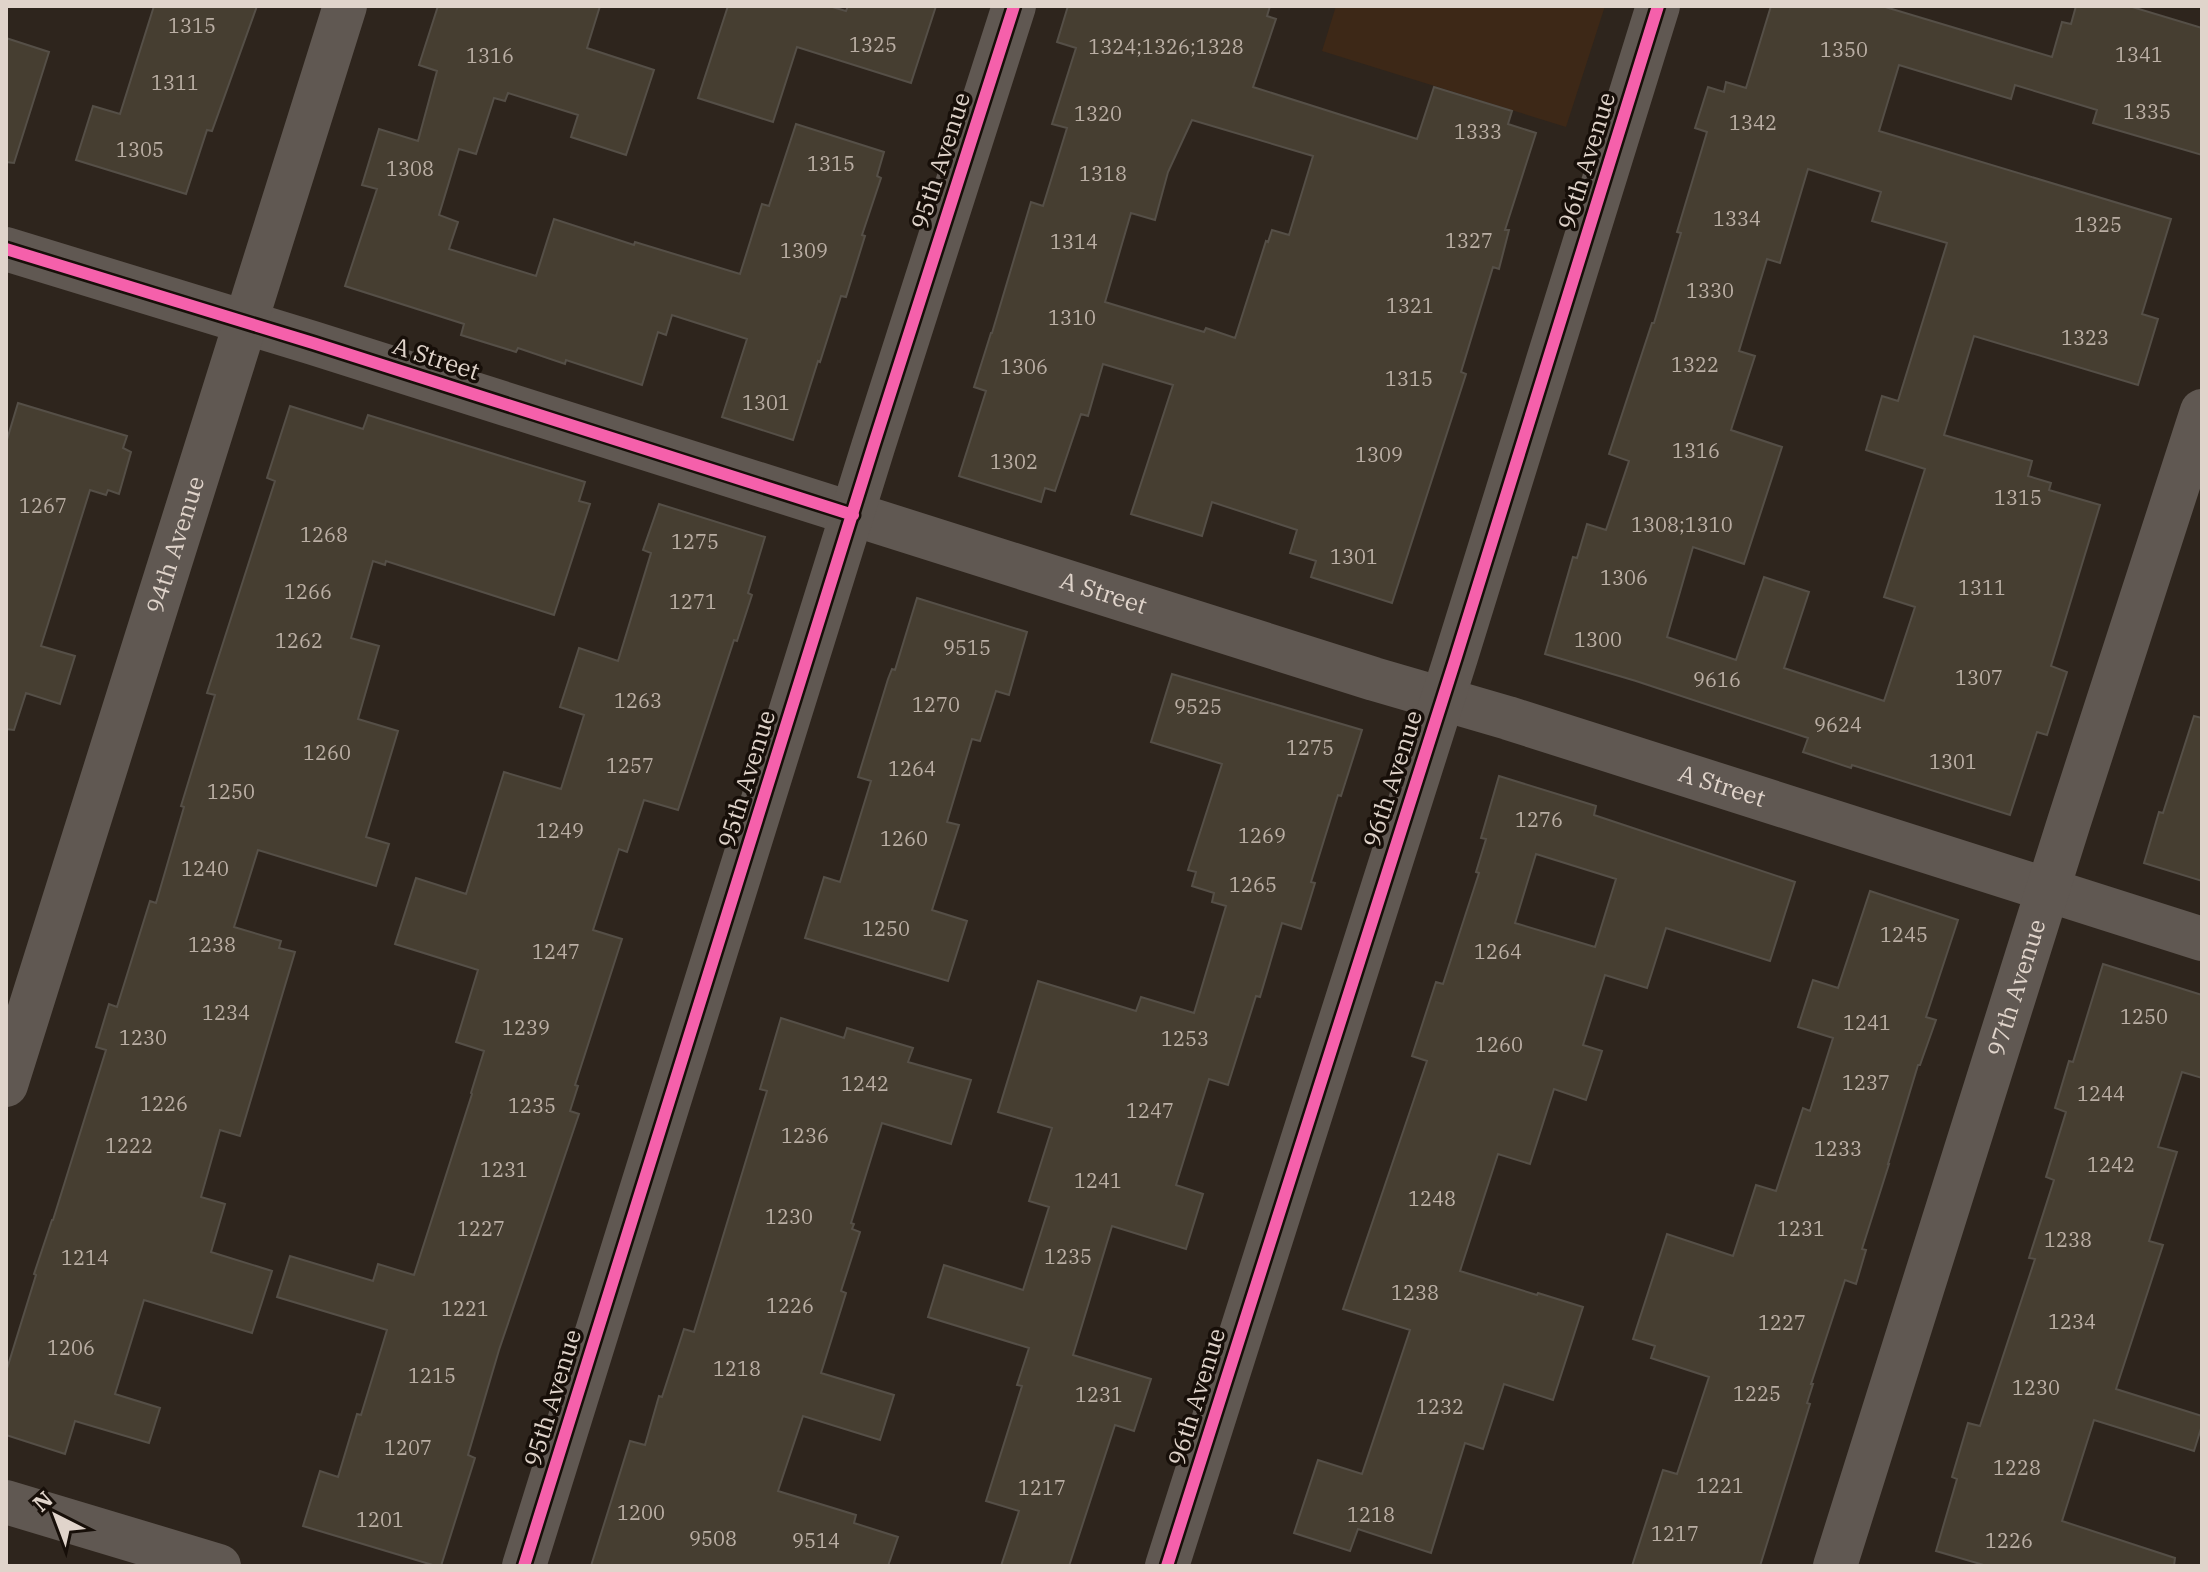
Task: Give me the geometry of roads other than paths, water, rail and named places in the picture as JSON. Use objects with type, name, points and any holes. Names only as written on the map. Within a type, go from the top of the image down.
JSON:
[{"type":"street","name":"94th Avenue","points":[[6,1085],[345,6]]},
{"type":"street","name":"95th Avenue","points":[[524,1566],[1014,6]]},
{"type":"street","name":"96th Avenue","points":[[1167,1566],[1658,6]]},
{"type":"street","name":"A Street","points":[[6,249],[1508,718],[2202,939]]},
{"type":"street","name":"97th Avenue","points":[[1835,1566],[2047,890],[2202,411]]},
{"type":"street","points":[[6,1502],[219,1566]]}]
